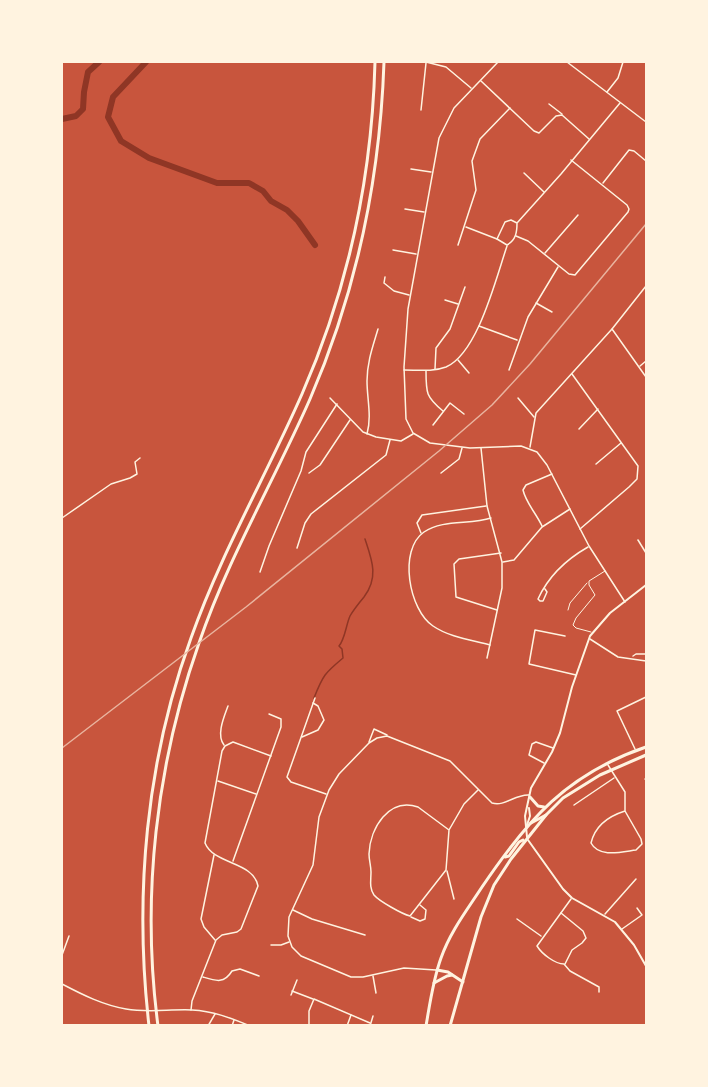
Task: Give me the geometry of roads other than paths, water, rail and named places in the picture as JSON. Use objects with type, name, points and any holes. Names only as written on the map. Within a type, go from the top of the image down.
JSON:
[{"type":"highway","points":[[149,1026],[144,976],[143,921],[148,824],[161,746],[183,659],[221,563],[302,395],[332,317],[361,205],[371,128],[375,62]]},
{"type":"highway","points":[[158,1026],[151,921],[157,825],[174,728],[196,650],[229,565],[309,401],[340,320],[369,207],[380,128],[384,62]]},
{"type":"highway","points":[[426,1026],[437,970],[446,945],[457,925],[527,825],[544,807],[571,785],[607,763],[646,747]]},
{"type":"highway","points":[[450,1026],[487,901],[501,873],[546,815],[572,792],[611,770],[646,755]]},
{"type":"highway","points":[[530,796],[538,806],[544,807]]},
{"type":"highway","points":[[527,825],[546,815]]},
{"type":"highway","points":[[503,857],[509,856],[519,842],[527,838]]},
{"type":"highway","points":[[437,970],[454,975],[463,982]]},
{"type":"highway","points":[[434,984],[447,976],[454,975]]},
{"type":"main road","points":[[646,585],[610,613],[592,632],[576,675],[554,748],[533,783],[525,811],[527,838],[556,880],[572,898],[604,915],[622,929],[646,966]]},
{"type":"street","points":[[421,110],[426,62],[446,67],[472,88]]},
{"type":"street","points":[[498,62],[454,108],[443,126],[436,148],[405,336],[406,419],[413,433],[430,443],[462,447],[521,446],[530,448],[544,459],[589,546],[626,602]]},
{"type":"street","points":[[567,62],[646,122]]},
{"type":"street","points":[[607,93],[618,78],[623,62]]},
{"type":"street","points":[[480,80],[538,133],[556,116],[562,115]]},
{"type":"street","points":[[404,370],[435,370],[446,367],[465,352],[479,326],[507,245],[516,236],[517,223],[620,103]]},
{"type":"street","points":[[549,104],[589,139]]},
{"type":"street","points":[[458,245],[476,190],[472,161],[480,139],[510,108]]},
{"type":"street","points":[[603,184],[629,150],[634,151],[646,161]]},
{"type":"street","points":[[516,236],[528,241],[571,275],[577,274],[628,212],[627,205],[571,160]]},
{"type":"street","points":[[411,169],[432,173]]},
{"type":"street","points":[[524,173],[544,193]]},
{"type":"street","points":[[405,209],[425,213]]},
{"type":"street","points":[[545,254],[578,215]]},
{"type":"street","points":[[497,239],[505,222],[511,220],[517,223]]},
{"type":"street","points":[[465,226],[507,245]]},
{"type":"street","points":[[393,250],[417,254]]},
{"type":"street","points":[[509,370],[518,340],[535,303],[559,266]]},
{"type":"street","points":[[385,277],[384,283],[390,289],[410,295]]},
{"type":"street","points":[[530,448],[534,417],[612,329],[646,286]]},
{"type":"street","points":[[435,370],[436,348],[450,329],[465,287]]},
{"type":"street","points":[[446,300],[459,304]]},
{"type":"street","points":[[535,303],[552,312]]},
{"type":"street","points":[[479,326],[518,340]]},
{"type":"street","points":[[367,434],[370,419],[367,395],[368,364],[378,329]]},
{"type":"street","points":[[612,329],[646,376]]},
{"type":"street","points":[[458,359],[469,373]]},
{"type":"street","points":[[640,366],[646,361]]},
{"type":"street","points":[[426,370],[426,390],[429,398],[443,411]]},
{"type":"street","points":[[572,373],[638,466],[637,478],[580,529]]},
{"type":"street","points":[[330,398],[367,434],[401,441],[413,433]]},
{"type":"street","points":[[518,398],[534,417]]},
{"type":"street","points":[[433,425],[450,403],[464,414]]},
{"type":"street","points":[[260,572],[301,471],[306,452],[337,404]]},
{"type":"street","points":[[579,429],[598,409]]},
{"type":"street","points":[[309,473],[324,460],[350,419]]},
{"type":"street","points":[[297,548],[308,517],[386,455],[390,440]]},
{"type":"street","points":[[596,464],[621,442]]},
{"type":"street","points":[[441,473],[459,459],[462,447]]},
{"type":"street","points":[[481,447],[487,506],[501,553],[503,580],[487,658]]},
{"type":"street","points":[[62,518],[111,484],[137,474],[135,462],[140,458]]},
{"type":"street","points":[[542,527],[523,490],[526,485],[552,474]]},
{"type":"street","points":[[421,534],[417,523],[422,515],[487,506]]},
{"type":"street","points":[[502,562],[514,560],[542,527],[570,509]]},
{"type":"street","points":[[490,645],[443,631],[428,622],[420,611],[412,591],[409,569],[413,549],[421,534],[436,526],[491,518]]},
{"type":"street","points":[[638,540],[646,553]]},
{"type":"street","points":[[545,589],[561,567],[589,546]]},
{"type":"street","points":[[498,610],[456,597],[454,594],[454,564],[459,559],[501,553]]},
{"type":"street","points":[[565,636],[535,630],[529,664],[576,675]]},
{"type":"street","points":[[589,639],[618,657],[646,661]]},
{"type":"street","points":[[633,658],[636,654],[646,654]]},
{"type":"street","points":[[636,750],[617,711],[646,697]]},
{"type":"street","points":[[315,698],[287,774],[288,779],[327,795]]},
{"type":"street","points":[[301,736],[318,730],[324,720],[317,704],[313,703]]},
{"type":"street","points":[[225,746],[220,739],[220,734],[228,706]]},
{"type":"street","points":[[232,862],[282,724],[281,719],[269,714]]},
{"type":"street","points":[[369,743],[374,729],[450,761],[490,802],[497,804],[519,795],[530,796]]},
{"type":"street","points":[[387,736],[369,743],[339,774],[327,795],[319,818],[313,865],[287,928],[289,942],[296,952],[307,959],[351,977],[404,968],[437,970]]},
{"type":"street","points":[[190,1010],[216,940],[222,935],[237,932],[240,929],[258,891],[258,883],[253,874],[206,847],[220,758],[228,743],[236,742],[271,756]]},
{"type":"street","points":[[545,764],[529,755],[532,744],[536,742],[554,748]]},
{"type":"street","points":[[607,763],[625,792],[625,812],[641,839],[640,847],[636,850],[602,853],[594,849],[591,843],[597,829],[607,819],[625,812]]},
{"type":"street","points":[[574,805],[615,777]]},
{"type":"street","points":[[217,780],[257,794]]},
{"type":"street","points":[[410,916],[443,881],[446,870],[448,830],[464,804],[478,789]]},
{"type":"street","points":[[419,904],[426,910],[425,919],[419,921],[375,896],[370,886],[369,855],[378,822],[394,807],[412,805],[448,830]]},
{"type":"street","points":[[215,853],[201,919],[204,927],[216,940]]},
{"type":"street","points":[[446,870],[443,881],[454,899]]},
{"type":"street","points":[[604,915],[636,879]]},
{"type":"street","points":[[572,898],[537,945],[558,964],[564,964],[570,971],[599,987]]},
{"type":"street","points":[[622,929],[642,915],[637,908]]},
{"type":"street","points":[[293,910],[312,919],[365,935]]},
{"type":"street","points":[[561,912],[583,931],[586,938],[582,944],[572,950],[564,964]]},
{"type":"street","points":[[517,918],[542,936]]},
{"type":"street","points":[[62,955],[69,936]]},
{"type":"street","points":[[270,945],[289,942]]},
{"type":"street","points":[[202,976],[220,981],[232,971],[240,969],[259,976]]},
{"type":"street","points":[[372,975],[376,993]]},
{"type":"street","points":[[291,995],[297,980]]},
{"type":"street","points":[[62,984],[105,1005],[136,1010],[190,1010],[216,1013],[250,1026]]},
{"type":"street","points":[[599,987],[603,984]]},
{"type":"street","points":[[599,987],[599,992]]},
{"type":"street","points":[[292,991],[370,1024],[373,1016]]},
{"type":"street","points":[[309,1026],[309,1011],[314,999]]},
{"type":"street","points":[[208,1026],[216,1013]]},
{"type":"street","points":[[347,1026],[351,1015]]},
{"type":"street","points":[[232,1026],[234,1019]]},
{"type":"lane","points":[[568,610],[570,603],[589,581],[605,571]]},
{"type":"lane","points":[[589,581],[595,595],[573,625],[592,632]]},
{"type":"waterway","points":[[62,119],[76,116],[83,109],[88,72],[99,62]]},
{"type":"waterway","points":[[146,62],[113,97],[108,117],[121,141],[149,158],[217,183],[249,183],[263,191],[271,201],[287,210],[315,245]]},
{"type":"waterway","points":[[314,698],[325,675],[343,658],[342,649],[339,646],[353,611],[369,590],[373,568],[365,539]]},
{"type":"railway","points":[[62,748],[246,607],[439,451],[492,405],[530,364],[646,224]]}]
